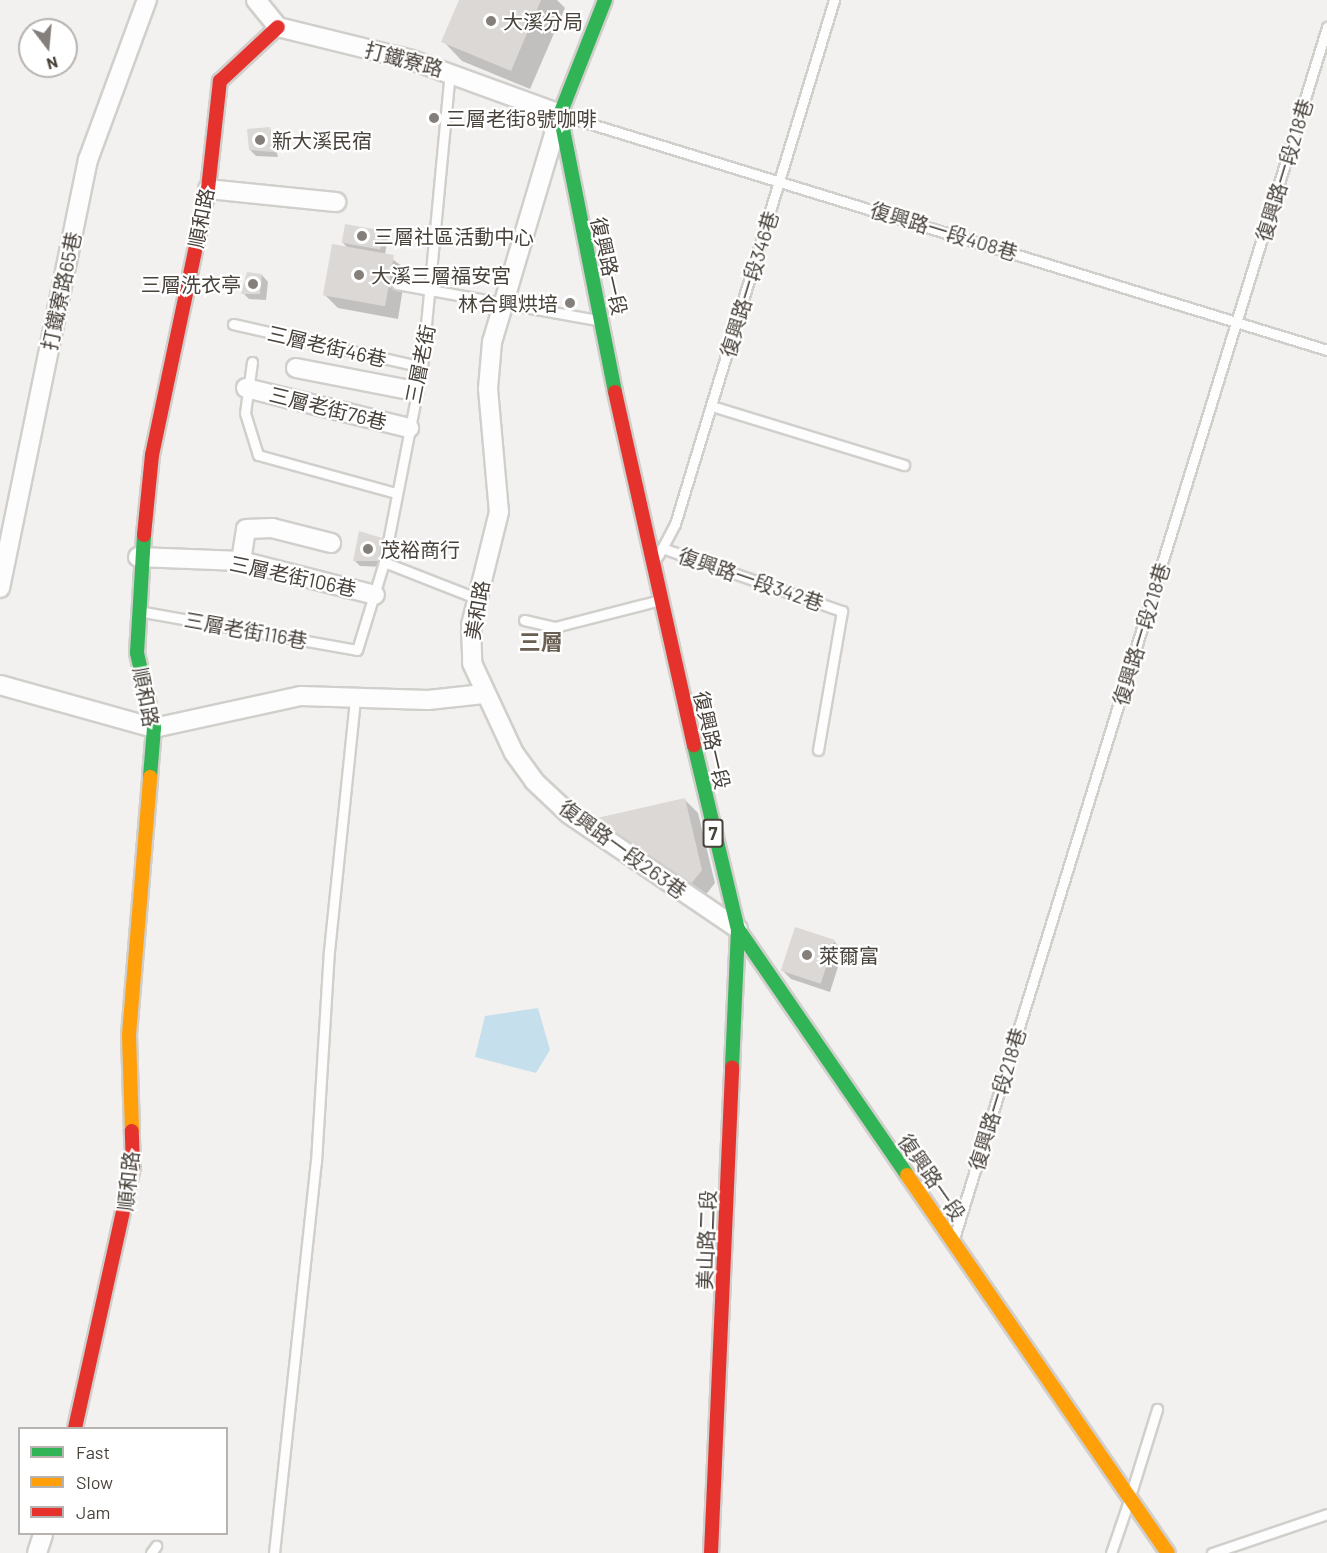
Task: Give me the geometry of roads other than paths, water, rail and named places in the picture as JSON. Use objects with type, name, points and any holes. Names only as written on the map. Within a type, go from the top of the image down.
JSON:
[{"type":"street","name":"打鐵寮路65巷","points":[[0,588],[88,160],[147,0]]},
{"type":"street","points":[[256,0],[278,27]]},
{"type":"street","points":[[560,114],[605,0]]},
{"type":"street","name":"打鐵寮路","points":[[278,27],[450,71],[560,114]]},
{"type":"street","name":"順和路","points":[[75,1427],[133,1167],[129,1035],[154,728],[137,653],[136,610],[138,557],[152,455],[208,189],[222,76],[278,27]]},
{"type":"street","name":"美和路","points":[[484,694],[469,642],[476,598],[499,512],[488,389],[503,302],[560,114]]},
{"type":"street","name":"復興路一段","points":[[560,114],[661,600],[738,929],[1168,1553]]},
{"type":"street","points":[[208,189],[336,202]]},
{"type":"street","points":[[296,368],[414,391]]},
{"type":"street","name":"三層老街76巷","points":[[246,388],[409,428]]},
{"type":"street","points":[[242,561],[246,529],[272,528],[331,543]]},
{"type":"street","name":"三層老街106巷","points":[[138,557],[242,561],[375,595]]},
{"type":"street","points":[[0,686],[154,728],[301,696],[428,700],[484,694]]},
{"type":"street","name":"復興路一段263巷","points":[[484,694],[514,753],[569,814],[738,929]]},
{"type":"street","name":"美山路二段","points":[[711,1553],[738,929]]},
{"type":"street","points":[[37,1553],[42,1535]]},
{"type":"lane","name":"復興路一段346巷","points":[[654,563],[675,524],[781,181],[834,0]]},
{"type":"lane","name":"復興路一段218巷","points":[[953,1241],[1238,323],[1327,27]]},
{"type":"lane","name":"三層老街","points":[[357,650],[384,562],[414,391],[422,367],[433,290],[450,71]]},
{"type":"lane","name":"復興路一段408巷","points":[[560,114],[1327,351]]},
{"type":"lane","points":[[397,284],[602,321]]},
{"type":"lane","name":"三層老街46巷","points":[[233,324],[422,367]]},
{"type":"lane","points":[[252,362],[246,388],[246,432],[258,455],[396,493]]},
{"type":"lane","points":[[712,405],[904,465]]},
{"type":"lane","name":"復興路一段342巷","points":[[662,548],[842,611],[818,750]]},
{"type":"lane","points":[[384,562],[476,598]]},
{"type":"lane","points":[[524,620],[555,627],[661,600]]},
{"type":"lane","name":"三層老街116巷","points":[[136,610],[357,650]]},
{"type":"lane","points":[[274,1553],[316,1162],[329,951],[355,698]]},
{"type":"lane","points":[[1111,1553],[1157,1409]]},
{"type":"lane","points":[[1212,1553],[1327,1514]]},
{"type":"water","points":[[538,1008],[550,1050],[536,1073],[475,1057],[485,1016]]},
{"type":"place","name":"大溪分局","points":[[491,21]]},
{"type":"place","name":"三層老街8號咖啡","points":[[434,118]]},
{"type":"place","name":"新大溪民宿","points":[[260,140]]},
{"type":"place","name":"三層社區活動中心","points":[[362,236]]},
{"type":"place","name":"大溪三層福安宮","points":[[359,275]]},
{"type":"place","name":"三層洗衣亭","points":[[253,284]]},
{"type":"place","name":"林合興烘培","points":[[570,303]]},
{"type":"place","name":"茂裕商行","points":[[368,549]]},
{"type":"place","name":"萊爾富","points":[[807,955]]},
{"type":"district","name":"三層","points":[[541,642]]}]
